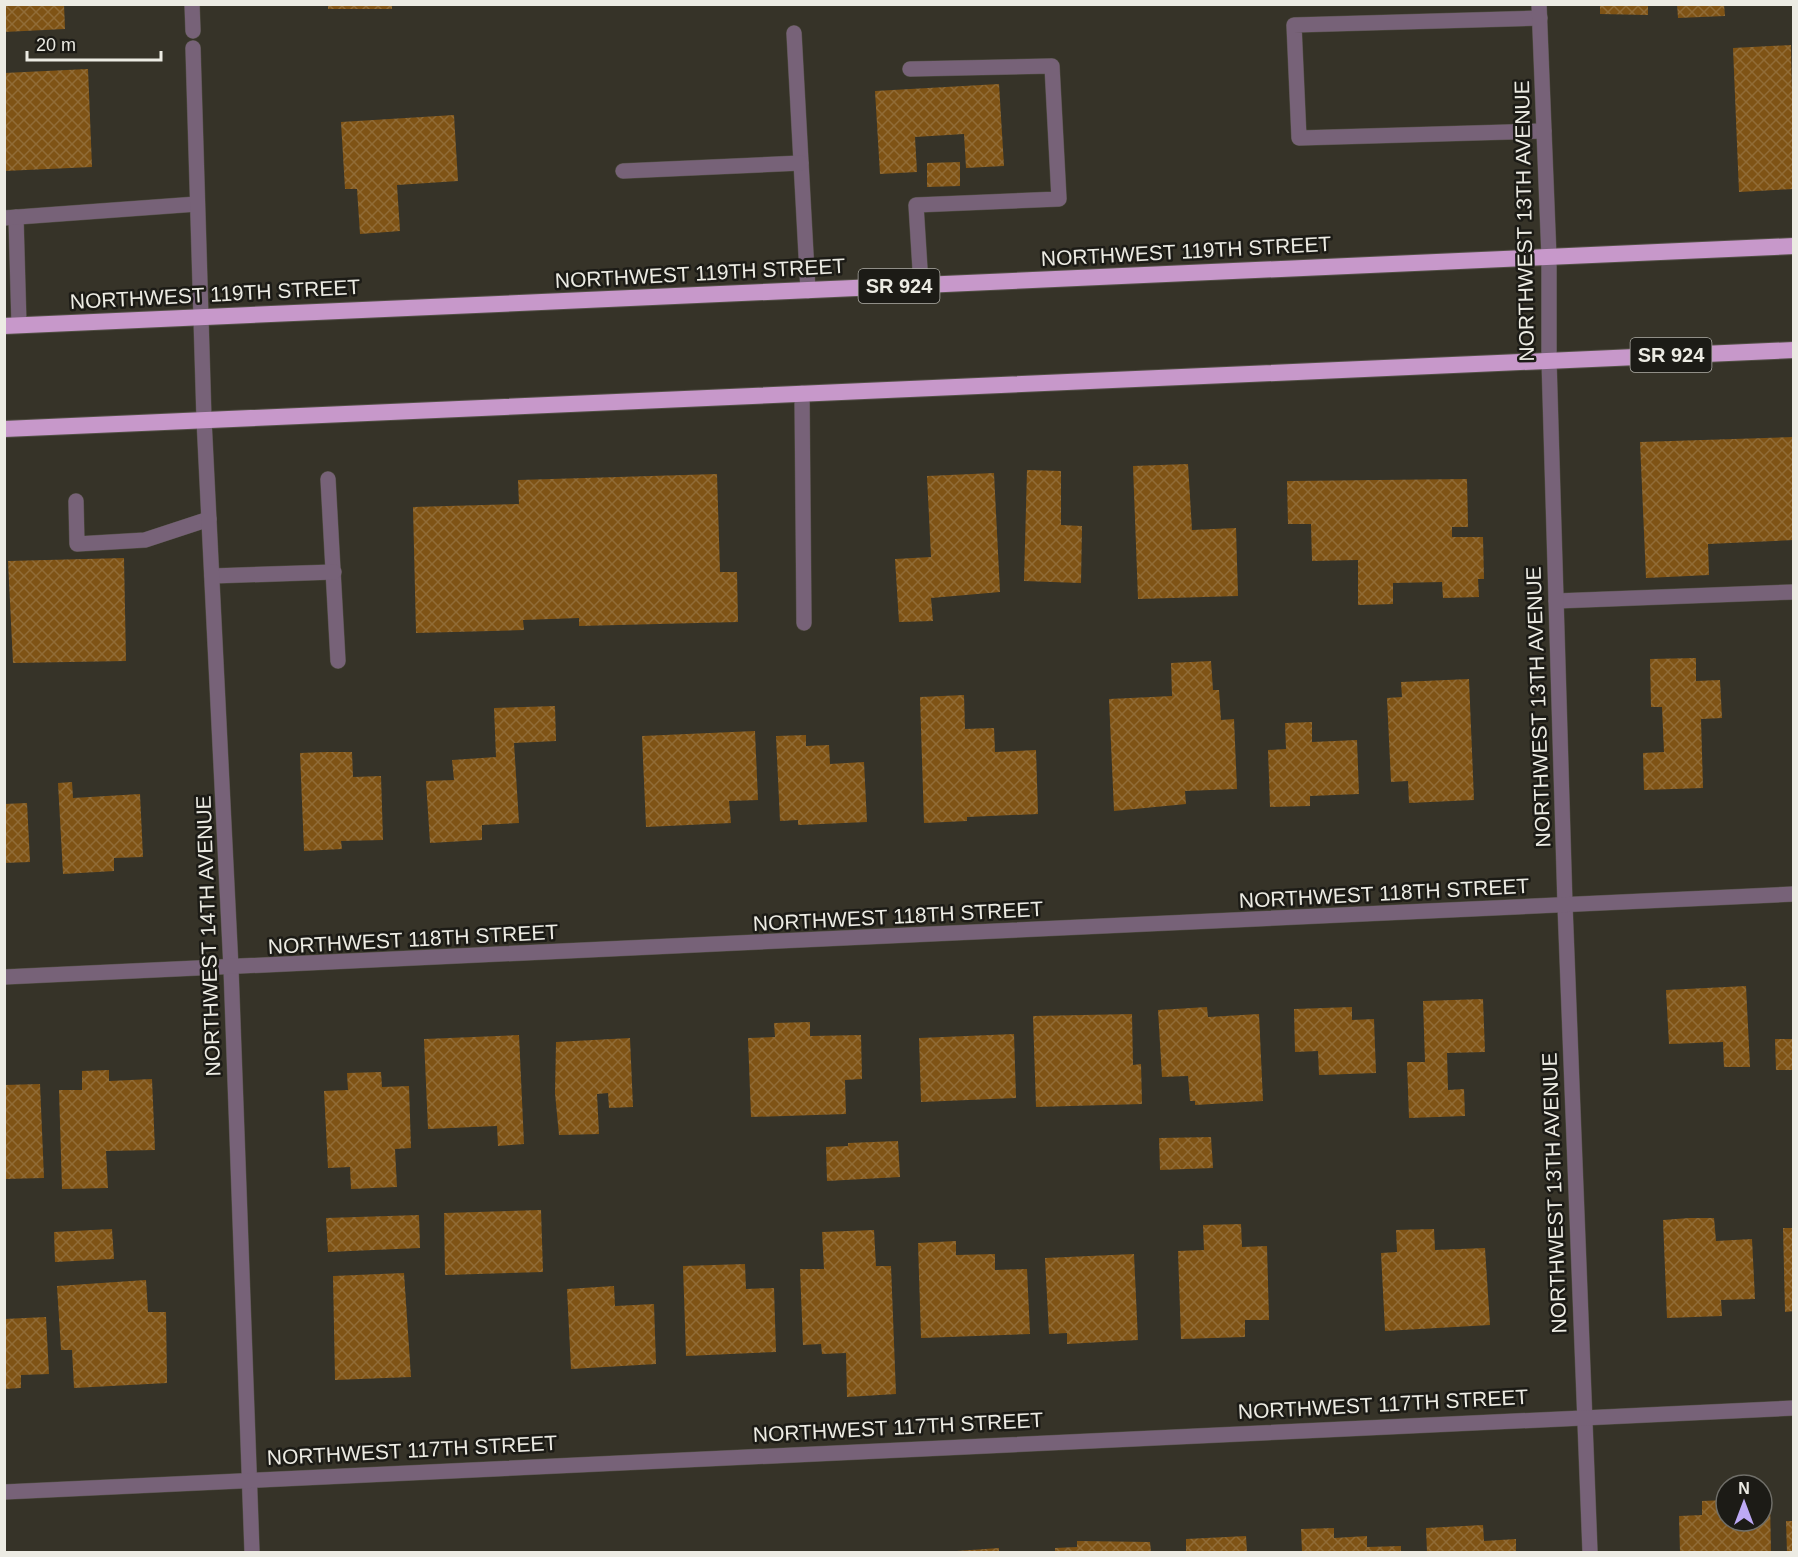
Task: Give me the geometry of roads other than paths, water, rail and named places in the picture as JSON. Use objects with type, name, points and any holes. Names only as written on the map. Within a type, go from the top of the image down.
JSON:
[{"type":"highway","name":"NORTHWEST 119TH STREET","points":[[12,326],[1794,246]]},
{"type":"highway","name":"SR 924","points":[[4,429],[1794,350]]},
{"type":"street","points":[[192,4],[193,31]]},
{"type":"street","points":[[1540,11],[1294,25],[1299,138],[1544,131]]},
{"type":"street","name":"NORTHWEST 13TH AVENUE","points":[[1540,11],[1549,257],[1548,360],[1565,905],[1590,1552]]},
{"type":"street","points":[[794,33],[808,291]]},
{"type":"street","name":"NORTHWEST 14TH AVENUE","points":[[193,48],[204,419],[231,968],[252,1552]]},
{"type":"street","points":[[910,69],[1052,66],[1059,199],[916,205],[921,285]]},
{"type":"street","points":[[623,171],[801,163]]},
{"type":"street","points":[[12,326],[10,218],[197,204]]},
{"type":"street","points":[[802,393],[804,623]]},
{"type":"street","points":[[328,478],[338,661]]},
{"type":"street","points":[[75,501],[77,544],[145,540],[209,519]]},
{"type":"street","points":[[212,576],[334,572]]},
{"type":"street","points":[[1556,601],[1794,591]]},
{"type":"street","name":"NORTHWEST 118TH STREET","points":[[4,977],[1794,894]]},
{"type":"street","name":"NORTHWEST 117TH STREET","points":[[4,1491],[1794,1408]]}]
